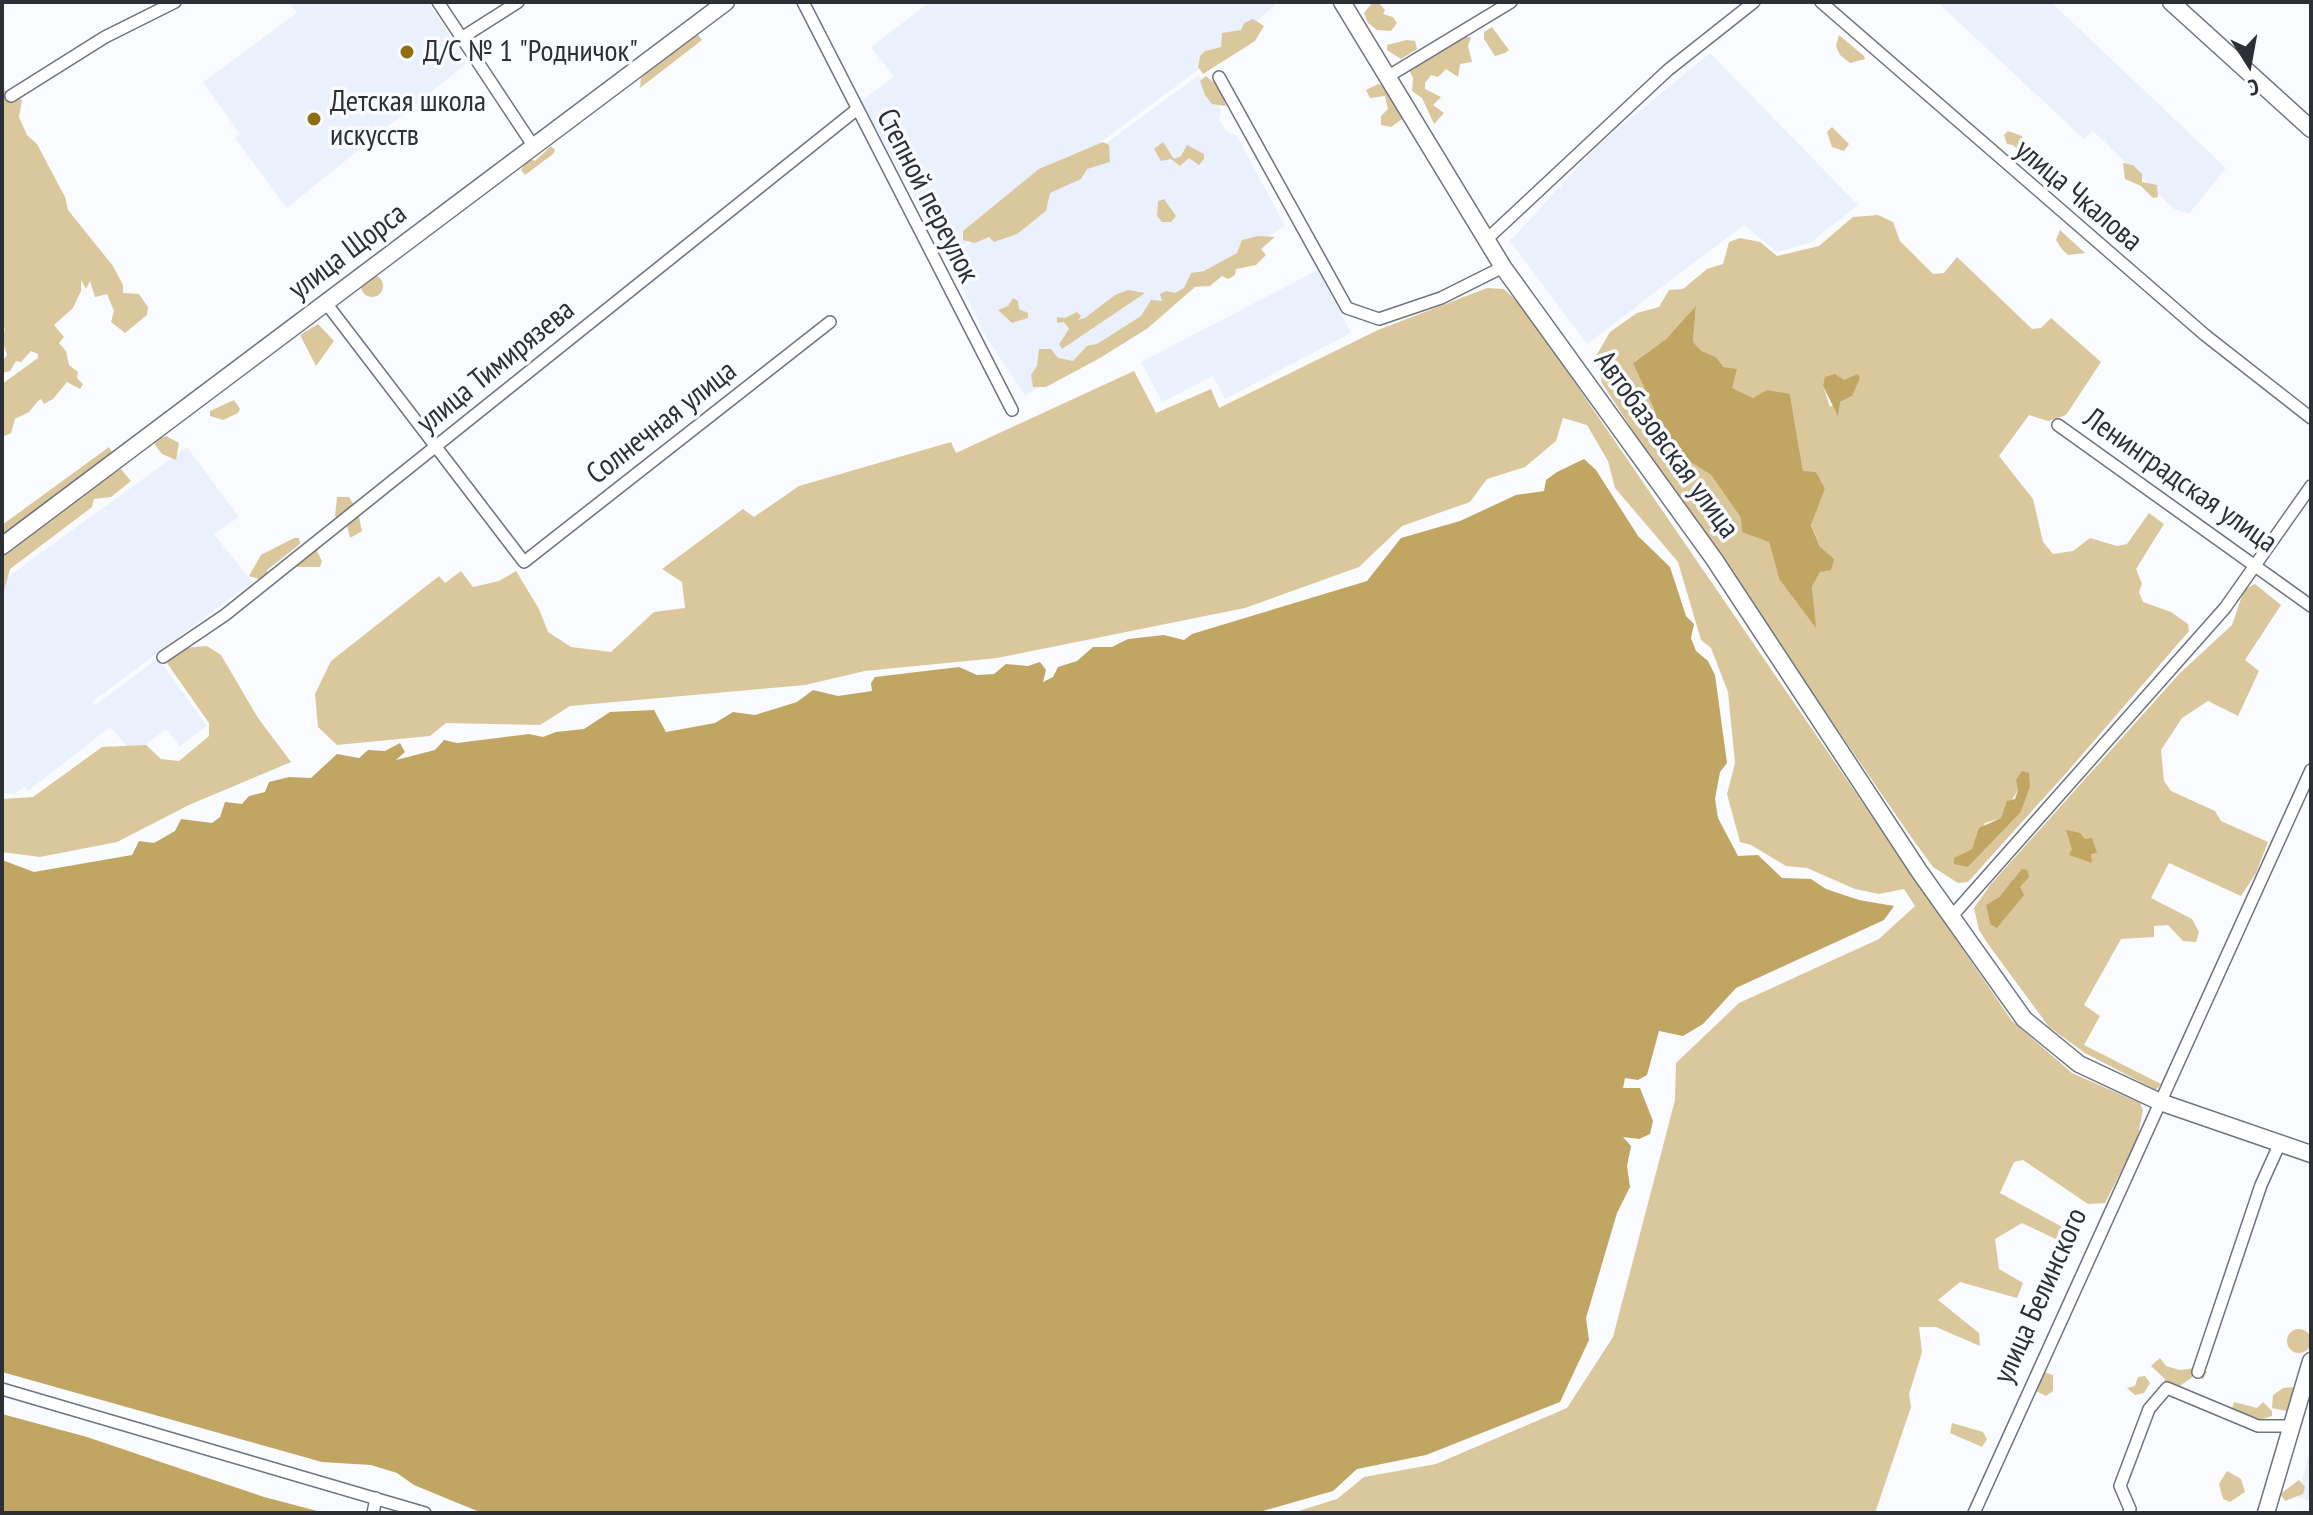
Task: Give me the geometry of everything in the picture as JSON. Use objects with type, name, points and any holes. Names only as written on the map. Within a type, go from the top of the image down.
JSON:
[{"type":"street","points":[[11,96],[105,37],[175,2]]},
{"type":"street","points":[[438,2],[534,147]]},
{"type":"street","points":[[463,37],[518,2]]},
{"type":"street","name":"улица Щорса","points":[[2,546],[726,2]]},
{"type":"street","name":"Степной переулок","points":[[803,2],[1012,410]]},
{"type":"street","name":"Автобазовская улица","points":[[1342,2],[1503,267],[1714,559],[1952,916]]},
{"type":"street","points":[[1387,77],[1511,2]]},
{"type":"street","points":[[1486,240],[1668,70],[1754,2]]},
{"type":"street","name":"улица Чкалова","points":[[1821,2],[2205,335],[2311,418]]},
{"type":"street","points":[[2171,2],[2311,129]]},
{"type":"street","points":[[1219,77],[1347,308],[1379,319],[1441,298],[1503,267]]},
{"type":"street","name":"улица Тимирязева","points":[[163,657],[225,615],[856,110]]},
{"type":"street","points":[[326,303],[434,448]]},
{"type":"street","name":"Солнечная улица","points":[[434,448],[524,562],[830,322]]},
{"type":"street","name":"Ленинградская улица","points":[[2058,425],[2257,564],[2311,606]]},
{"type":"street","points":[[2311,486],[2225,608],[1952,916],[2024,1019],[2079,1064],[2160,1102],[2311,1154]]},
{"type":"street","name":"улица Белинского","points":[[1974,1513],[2311,770]]},
{"type":"street","points":[[2198,1372],[2261,1185],[2280,1143]]},
{"type":"street","points":[[2266,1513],[2311,1361]]},
{"type":"street","points":[[2129,1513],[2120,1486],[2149,1409],[2167,1388],[2258,1426],[2292,1426]]},
{"type":"street","points":[[2,1389],[425,1513]]},
{"type":"street","points":[[373,1513],[376,1498]]},
{"type":"shaded area","name":"Детская школа искусств","points":[[289,2],[428,2],[467,63],[287,208],[235,138],[240,134],[203,82],[297,13]]},
{"type":"shaded area","points":[[930,2],[1273,2],[1275,5],[1219,54],[947,257],[861,101],[894,77],[871,47]]},
{"type":"shaded area","points":[[1937,2],[2051,2],[2226,168],[2189,214],[2174,209],[2093,131],[2084,139]]},
{"type":"shaded area","points":[[1372,3],[1380,4],[1385,10],[1383,14],[1393,17],[1397,23],[1391,31],[1377,30],[1368,23],[1364,13]]},
{"type":"shaded area","points":[[1253,19],[1264,26],[1255,41],[1203,74],[1198,67],[1200,56],[1205,51],[1221,47],[1222,33],[1241,30],[1244,23]]},
{"type":"shaded area","points":[[1492,27],[1509,50],[1495,56],[1484,39],[1484,32]]},
{"type":"shaded area","points":[[695,31],[702,40],[640,88],[641,78]]},
{"type":"shaded area","points":[[1839,35],[1865,59],[1850,63],[1840,55],[1836,46]]},
{"type":"shaded area","points":[[1464,37],[1471,37],[1468,46],[1472,62],[1460,64],[1458,77],[1446,69],[1438,77],[1431,75],[1425,83],[1425,89],[1441,97],[1433,105],[1444,113],[1434,124],[1422,98],[1412,91],[1413,78],[1409,70]]},
{"type":"shaded area","points":[[1415,41],[1417,49],[1401,59],[1387,50],[1387,45]]},
{"type":"shaded area","points":[[1710,53],[1858,205],[1810,243],[1777,252],[1744,225],[1587,344],[1510,241],[1598,145]]},
{"type":"shaded area","points":[[1199,75],[1221,109],[1219,120],[1226,131],[1237,136],[1285,226],[1025,396],[984,333],[948,259]]},
{"type":"shaded area","points":[[1206,76],[1219,87],[1226,106],[1212,104],[1205,95],[1200,81]]},
{"type":"shaded area","points":[[1378,84],[1387,86],[1405,117],[1391,127],[1381,125],[1381,116],[1388,109],[1385,96],[1370,98],[1366,90]]},
{"type":"shaded area","points":[[2,89],[22,100],[19,117],[27,135],[37,144],[65,197],[68,210],[113,266],[123,285],[123,293],[139,294],[148,307],[147,315],[125,333],[111,322],[114,311],[107,294],[95,297],[90,281],[86,289],[81,280],[81,291],[73,308],[54,325],[64,337],[59,343],[66,351],[69,365],[78,372],[77,378],[83,384],[80,389],[67,382],[53,399],[44,404],[41,399],[29,412],[15,419],[11,433],[2,437],[2,384],[38,358],[38,354],[31,351],[21,362],[16,361],[10,371],[2,373],[2,362],[7,355],[2,339],[5,329],[2,326]]},
{"type":"shaded area","points":[[1832,127],[1849,144],[1844,151],[1832,147],[1827,132]]},
{"type":"shaded area","points":[[2008,131],[2022,136],[2024,144],[2035,155],[2029,160],[2013,145],[2007,144],[2004,135]]},
{"type":"shaded area","points":[[1103,142],[1109,145],[1110,162],[1087,169],[1081,179],[1050,193],[1046,211],[1017,234],[994,242],[989,237],[975,243],[963,240],[963,231],[1039,169]]},
{"type":"shaded area","points":[[1163,142],[1174,159],[1181,156],[1187,145],[1204,154],[1204,159],[1199,165],[1189,158],[1180,166],[1171,159],[1161,161],[1154,149]]},
{"type":"shaded area","points":[[551,146],[555,150],[553,154],[525,175],[521,170],[524,165],[530,159],[535,161]]},
{"type":"shaded area","points":[[2123,163],[2133,165],[2142,174],[2142,182],[2157,185],[2158,197],[2153,198],[2141,186],[2125,179]]},
{"type":"shaded area","points":[[1164,199],[1176,216],[1171,222],[1162,222],[1157,216],[1158,201]]},
{"type":"shaded area","points":[[1878,215],[1893,222],[1900,241],[1933,274],[1944,273],[1957,257],[2032,329],[2041,328],[2051,318],[2101,362],[2066,415],[2048,421],[2029,415],[1999,456],[2033,499],[2043,542],[2053,554],[2073,551],[2090,538],[2117,546],[2127,544],[2149,513],[2164,524],[2136,569],[2142,584],[2139,592],[2143,602],[2171,612],[2188,624],[2189,631],[1968,882],[1958,883],[1933,867],[1909,834],[1633,431],[1602,383],[1596,356],[1610,332],[1637,313],[1659,307],[1669,290],[1683,289],[1707,269],[1723,264],[1729,242],[1740,238],[1760,242],[1777,256],[1819,246],[1853,217]],"holes":[[[1696,307],[1693,342],[1702,351],[1716,357],[1731,388],[1753,398],[1790,394],[1803,471],[1825,489],[1811,524],[1820,547],[1820,572],[1812,587],[1815,626],[1779,579],[1769,542],[1741,518],[1711,475],[1678,454],[1656,426],[1654,409],[1634,362],[1666,339]],[[1844,380],[1852,396],[1830,407],[1823,386]],[[2030,787],[2021,812],[1968,867],[1964,853],[1972,849],[1985,823],[2001,818],[2018,790]]]},
{"type":"shaded area","points":[[2060,230],[2085,253],[2068,255],[2056,240]]},
{"type":"shaded area","points":[[1258,236],[1275,237],[1261,249],[1266,255],[1256,265],[1236,269],[1235,275],[1228,279],[1222,276],[1210,286],[1195,287],[1148,328],[1100,358],[1046,387],[1033,387],[1031,375],[1037,366],[1039,349],[1051,349],[1058,358],[1073,361],[1087,346],[1097,344],[1141,316],[1151,300],[1162,301],[1160,294],[1166,291],[1175,293],[1184,288],[1191,273],[1204,271],[1237,253],[1242,240]]},
{"type":"shaded area","points":[[1318,270],[1351,333],[1225,399],[1213,376],[1162,402],[1141,362]]},
{"type":"shaded area","points":[[372,275],[383,286],[372,297],[361,286]]},
{"type":"shaded area","points":[[1487,288],[1504,289],[1523,307],[2012,1021],[2072,1073],[2140,1103],[2143,1110],[2137,1140],[2105,1203],[2088,1204],[2023,1160],[2014,1162],[2000,1193],[2066,1229],[2062,1242],[2022,1223],[1995,1239],[1999,1269],[2023,1283],[2017,1298],[1960,1282],[1938,1300],[1979,1333],[1980,1346],[1936,1327],[1919,1327],[1922,1352],[1909,1394],[1911,1407],[1875,1513],[1292,1513],[1337,1499],[1364,1477],[1436,1464],[1567,1408],[1613,1337],[1675,1100],[1676,1063],[1739,1003],[1879,939],[1915,906],[1904,889],[1879,894],[1855,889],[1807,868],[1786,866],[1751,845],[1740,842],[1727,794],[1735,763],[1728,692],[1711,648],[1701,640],[1678,562],[1615,488],[1608,461],[1587,425],[1563,418],[1556,441],[1525,467],[1487,479],[1470,502],[1402,526],[1359,567],[1245,608],[997,658],[865,671],[805,685],[570,706],[540,725],[446,723],[430,736],[337,745],[318,727],[315,694],[331,661],[439,576],[445,583],[461,571],[473,587],[499,581],[516,571],[539,609],[548,632],[571,647],[611,652],[654,612],[685,608],[682,582],[662,569],[743,509],[754,517],[799,486],[951,442],[956,453],[1134,371],[1156,413],[1211,389],[1219,408],[1378,330]]},
{"type":"shaded area","points":[[1128,290],[1145,293],[1062,349],[1059,344],[1069,329],[1064,322],[1057,323],[1057,317],[1065,318],[1077,312],[1081,316],[1078,320],[1085,318],[1115,295]]},
{"type":"shaded area","points":[[1013,298],[1018,301],[1019,309],[1028,313],[1028,318],[1012,323],[998,310],[1008,306]]},
{"type":"shaded area","points":[[1696,306],[1693,342],[1702,351],[1716,357],[1723,367],[1737,369],[1732,388],[1753,398],[1767,390],[1790,394],[1803,471],[1816,472],[1825,489],[1811,525],[1820,547],[1834,559],[1831,570],[1820,572],[1812,587],[1816,628],[1779,579],[1769,542],[1742,532],[1741,518],[1711,475],[1678,454],[1656,426],[1654,409],[1633,363],[1666,339]]},
{"type":"shaded area","points":[[318,324],[334,341],[316,366],[300,335]]},
{"type":"shaded area","points":[[1835,374],[1844,380],[1858,374],[1860,378],[1852,396],[1840,402],[1838,416],[1823,386],[1825,377]]},
{"type":"shaded area","points":[[234,400],[240,409],[238,413],[223,420],[210,416],[210,411]]},
{"type":"shaded area","points":[[166,436],[179,443],[176,460],[162,454],[155,445],[156,440]]},
{"type":"shaded area","points":[[109,447],[115,457],[102,477],[121,469],[131,481],[111,497],[94,499],[92,507],[10,569],[3,594],[2,525]]},
{"type":"shaded area","points":[[187,447],[239,517],[214,534],[252,582],[92,702],[95,705],[158,658],[207,726],[180,746],[166,729],[134,754],[110,727],[28,791],[25,787],[14,794],[3,793],[2,581]]},
{"type":"shaded area","points":[[1584,459],[1596,470],[1638,536],[1670,567],[1686,616],[1694,624],[1691,638],[1696,651],[1708,661],[1715,675],[1727,763],[1720,772],[1715,799],[1718,818],[1738,856],[1758,855],[1782,878],[1811,879],[1826,889],[1859,900],[1894,906],[1884,920],[1736,988],[1703,1024],[1683,1036],[1659,1031],[1647,1075],[1638,1080],[1625,1078],[1623,1088],[1640,1088],[1653,1121],[1650,1134],[1639,1139],[1623,1137],[1631,1146],[1627,1166],[1630,1187],[1617,1213],[1586,1318],[1589,1340],[1560,1402],[1426,1455],[1357,1469],[1333,1491],[1256,1513],[482,1513],[414,1485],[397,1473],[371,1465],[322,1462],[2,1372],[2,860],[34,872],[132,855],[139,841],[154,843],[175,831],[181,819],[212,823],[220,817],[225,802],[242,804],[249,796],[265,792],[269,782],[289,777],[311,778],[337,754],[359,758],[368,750],[385,751],[400,743],[405,752],[396,760],[435,750],[444,740],[457,743],[529,734],[543,737],[556,732],[584,729],[610,712],[654,710],[666,732],[715,723],[733,712],[755,715],[797,702],[813,690],[838,696],[872,691],[871,683],[875,677],[959,667],[977,675],[994,674],[1006,664],[1028,666],[1040,662],[1046,670],[1043,682],[1053,677],[1058,667],[1077,661],[1093,647],[1112,647],[1128,639],[1164,635],[1184,640],[1192,634],[1367,581],[1401,538],[1460,521],[1516,495],[1544,491],[1546,480]]},
{"type":"shaded area","points":[[337,497],[349,497],[358,512],[362,531],[350,538],[347,525],[335,516]]},
{"type":"shaded area","points":[[299,538],[300,544],[267,570],[267,576],[262,580],[249,576],[261,555]]},
{"type":"shaded area","points":[[314,538],[320,547],[317,551],[322,561],[320,567],[297,567],[286,561]]},
{"type":"shaded area","points":[[2255,584],[2281,605],[2245,660],[2259,671],[2238,716],[2208,701],[2182,718],[2161,750],[2164,781],[2171,791],[2215,811],[2221,821],[2268,842],[2256,873],[2241,896],[2169,863],[2151,898],[2192,919],[2199,932],[2196,942],[2183,941],[2168,925],[2154,926],[2154,937],[2121,939],[2084,1005],[2100,1016],[2084,1045],[2161,1084],[2156,1090],[2085,1053],[2049,1027],[1979,930],[1974,908],[1991,884],[2180,673],[2232,625],[2244,590]],"holes":[[[2022,870],[2023,881],[2003,921],[1990,924],[1986,905],[1999,897]]]},
{"type":"shaded area","points":[[207,646],[221,655],[258,718],[291,762],[189,805],[117,842],[40,857],[2,852],[2,799],[33,797],[102,747],[146,745],[161,759],[179,761],[209,736],[209,723],[167,663],[182,648]]},
{"type":"shaded area","points":[[2022,771],[2029,773],[2030,787],[2021,812],[1968,867],[1954,864],[1954,858],[1972,849],[1979,828],[2001,818],[2007,801],[2015,799],[2018,790],[2016,780]]},
{"type":"shaded area","points":[[2066,830],[2080,833],[2085,839],[2092,838],[2097,853],[2091,854],[2092,863],[2069,855],[2072,849]]},
{"type":"shaded area","points":[[2022,869],[2027,870],[2029,877],[2020,887],[2024,895],[1997,928],[1990,924],[1986,905],[1999,897]]},
{"type":"shaded area","points":[[2299,1329],[2310,1336],[2311,1341],[2304,1352],[2299,1353],[2288,1346],[2287,1341],[2294,1330]]},
{"type":"shaded area","points":[[2160,1358],[2166,1366],[2180,1370],[2204,1367],[2207,1372],[2203,1379],[2194,1376],[2174,1390],[2162,1385],[2165,1379],[2151,1366]]},
{"type":"shaded area","points":[[2044,1372],[2053,1375],[2053,1391],[2046,1396],[2036,1391],[2035,1382]]},
{"type":"shaded area","points":[[2145,1376],[2150,1383],[2144,1393],[2135,1395],[2127,1388],[2135,1386],[2138,1377]]},
{"type":"shaded area","points":[[2283,1388],[2298,1389],[2296,1398],[2286,1411],[2272,1408],[2273,1395]]},
{"type":"shaded area","points":[[2234,1402],[2257,1408],[2263,1402],[2272,1411],[2272,1416],[2259,1420],[2232,1409]]},
{"type":"shaded area","points":[[2,1414],[87,1437],[264,1497],[325,1513],[2,1513]]},
{"type":"shaded area","points":[[1952,1423],[1983,1432],[1987,1439],[1982,1447],[1950,1433]]},
{"type":"shaded area","points":[[2311,1446],[2311,1501],[2298,1497]]},
{"type":"shaded area","points":[[2227,1471],[2241,1479],[2245,1492],[2230,1502],[2223,1499],[2219,1484]]},
{"type":"shaded area","points":[[2299,1480],[2305,1487],[2303,1494],[2285,1501],[2280,1494]]},
{"type":"place","name":"Д/С № 1 \"Родничок\"","points":[[407,52]]},
{"type":"place","name":"Детская школа искусств","points":[[314,119]]}]
